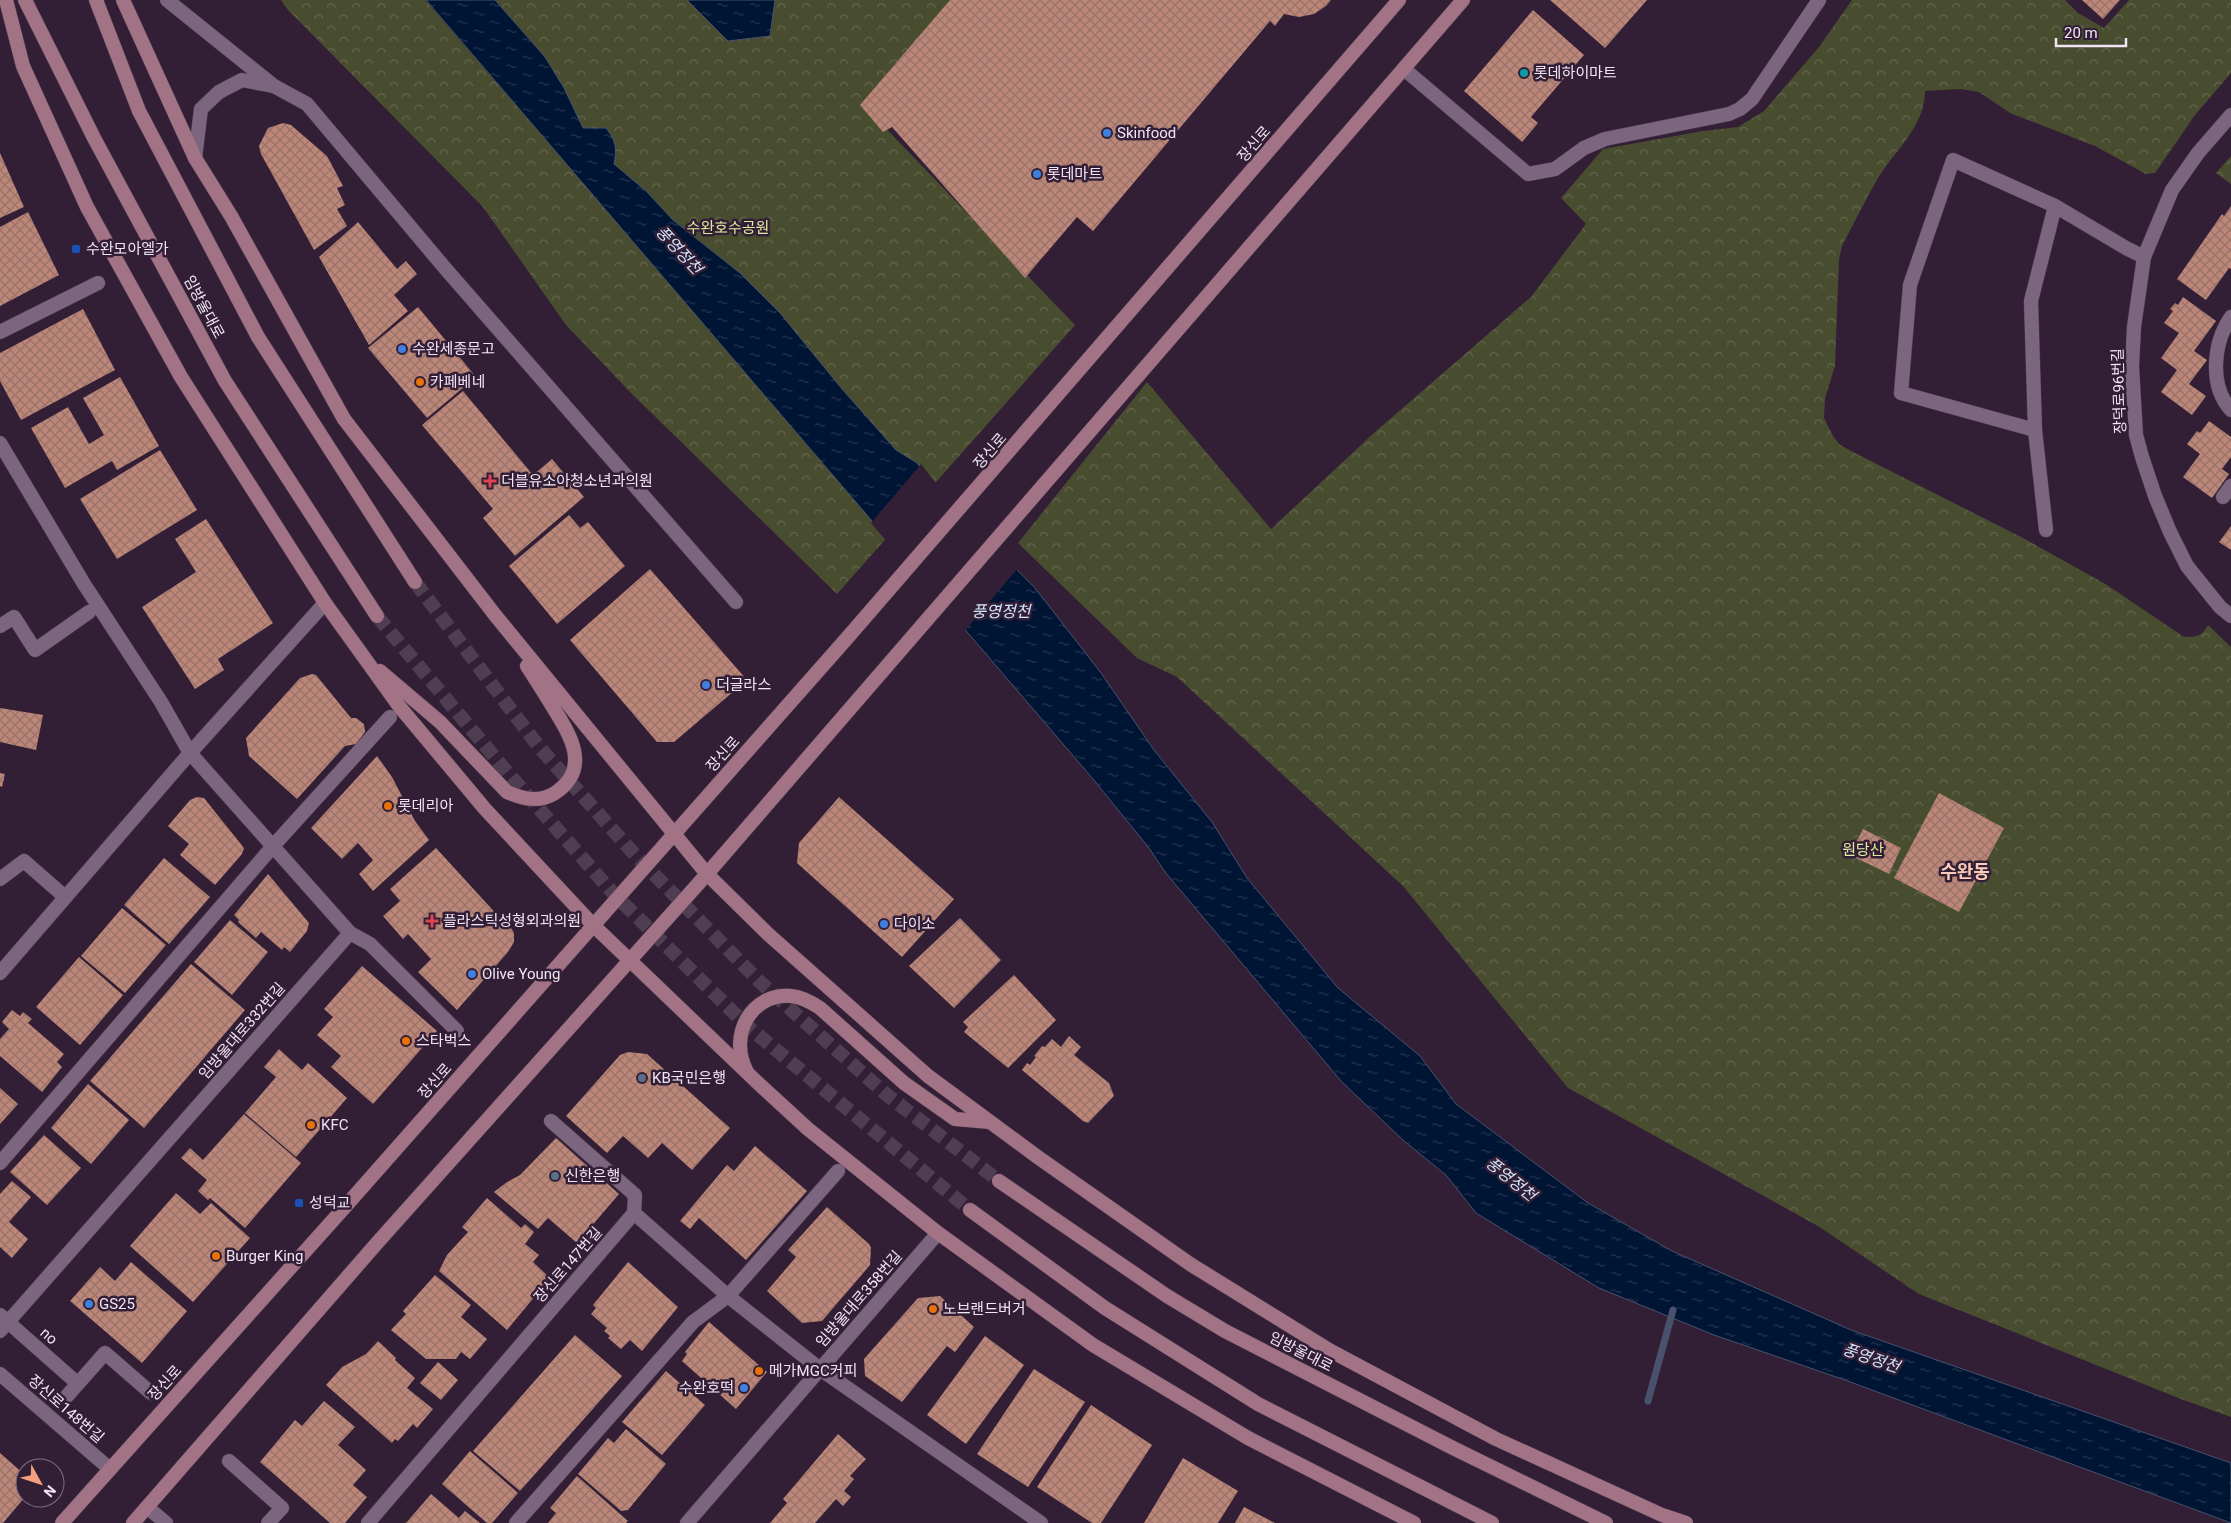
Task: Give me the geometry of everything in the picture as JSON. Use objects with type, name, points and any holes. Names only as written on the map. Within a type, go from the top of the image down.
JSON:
[{"type":"main road","points":[[6,0],[22,66],[87,207],[180,377],[325,603],[399,706],[486,809],[594,926],[808,1129],[938,1233],[1093,1345],[1248,1438],[1414,1523]]},
{"type":"main road","name":"임방울대로","points":[[25,0],[94,138],[225,381],[377,616]]},
{"type":"main road","points":[[96,0],[139,111],[258,337],[415,582]]},
{"type":"main road","points":[[123,0],[195,158],[231,216],[344,419],[495,615],[674,834],[707,874],[768,934],[928,1076],[1190,1264],[1329,1350],[1496,1439],[1662,1515],[1686,1523]]},
{"type":"main road","name":"장신로","points":[[62,1523],[848,638],[1399,0]]},
{"type":"main road","points":[[133,1523],[377,1243],[707,874],[1463,0]]},
{"type":"main road","points":[[368,662],[440,722],[507,792],[520,798],[535,800],[549,796],[561,788],[570,777],[575,763],[575,748],[570,734],[495,615]]},
{"type":"main road","points":[[760,1084],[748,1073],[741,1059],[739,1044],[742,1028],[749,1014],[761,1004],[775,997],[791,996],[806,1000],[820,1008],[904,1083],[955,1120],[991,1122]]},
{"type":"main road","name":"임방울대로","points":[[999,1181],[1151,1286],[1225,1331],[1453,1448],[1606,1523]]},
{"type":"main road","points":[[970,1210],[1105,1308],[1258,1404],[1492,1523]]},
{"type":"street","points":[[167,0],[274,86],[308,104],[444,267],[736,602]]},
{"type":"street","points":[[1404,69],[1528,174],[1555,169],[1584,148],[1605,139],[1729,114],[1740,109],[1752,99],[1819,0]]},
{"type":"street","points":[[195,158],[201,109],[218,92],[242,80],[274,86]]},
{"type":"street","name":"장덕로96번길","points":[[2231,115],[2198,153],[2172,190],[2144,257],[2134,327],[2132,367],[2136,435],[2142,457],[2170,532],[2187,566],[2220,607],[2231,616]]},
{"type":"street","points":[[2035,430],[1901,393],[1910,285],[1953,160],[2055,206],[2144,257]]},
{"type":"street","points":[[2046,530],[2035,430],[2031,301],[2055,206]]},
{"type":"street","points":[[0,332],[98,283]]},
{"type":"street","points":[[2231,317],[2224,327],[2216,355],[2217,383],[2222,400],[2231,410]]},
{"type":"street","points":[[0,443],[84,584],[166,710],[190,752],[350,933],[370,944],[457,1031]]},
{"type":"street","points":[[0,973],[190,752],[325,603]]},
{"type":"street","points":[[0,626],[14,618],[35,650],[89,612]]},
{"type":"street","points":[[0,1163],[274,845],[390,717]]},
{"type":"street","points":[[0,879],[24,861],[65,897]]},
{"type":"street","name":"임방울대로332번길","points":[[3,1323],[350,933]]},
{"type":"street","points":[[551,1122],[635,1195],[634,1213],[728,1296],[820,1369],[1041,1523]]},
{"type":"street","points":[[516,1523],[693,1322],[728,1296],[838,1171]]},
{"type":"street","name":"장신로147번길","points":[[368,1523],[634,1213]]},
{"type":"street","name":"임방울대로358번길","points":[[687,1523],[938,1233]]},
{"type":"street","name":"no","points":[[3,1323],[77,1382]]},
{"type":"street","points":[[67,1396],[77,1382],[104,1353],[147,1394]]},
{"type":"street","name":"장신로148번길","points":[[0,1374],[110,1469]]},
{"type":"street","points":[[228,1461],[243,1482],[282,1508],[269,1523]]},
{"type":"street","points":[[147,1508],[166,1523]]},
{"type":"green space","name":"수완호수공원","points":[[281,0],[425,0],[533,125],[576,114],[564,88],[545,57],[495,0],[968,0],[874,116],[1075,325],[837,594],[633,395],[566,325],[483,207],[288,10]]},
{"type":"green space","name":"원당산","points":[[1852,0],[2065,0],[2078,13],[2104,28],[2129,0],[2231,0],[2231,73],[2195,115],[2155,173],[2146,174],[2095,146],[2010,113],[1979,92],[1961,89],[1925,91],[1924,104],[1915,126],[1878,178],[1842,246],[1839,259],[1835,366],[1825,398],[1824,418],[1839,444],[1851,451],[2023,538],[2107,585],[2184,637],[2199,635],[2204,632],[2208,625],[2231,647],[2231,1417],[2181,1399],[1919,1294],[1818,1226],[1568,1088],[1403,886],[1177,677],[1137,658],[1018,543],[1147,382],[1271,529],[1375,432],[1531,297],[1586,224],[1561,198],[1603,149],[1703,131],[1738,127],[1764,111],[1819,47]]},
{"type":"green space","points":[[2231,156],[2231,184],[2216,173]]},
{"type":"water","name":"풍영정천","points":[[426,0],[495,0],[545,57],[564,88],[583,128],[606,128],[615,145],[614,164],[646,191],[673,220],[740,273],[780,313],[842,389],[896,450],[917,463],[941,493],[1035,588],[1101,673],[1154,750],[1212,822],[1247,878],[1338,988],[1420,1056],[1456,1104],[1588,1203],[1672,1251],[1851,1330],[2231,1463],[2231,1523],[1845,1380],[1714,1335],[1599,1288],[1476,1213],[1446,1175],[1404,1141],[1341,1081],[1165,872],[1149,848],[1093,779]]},
{"type":"water","points":[[687,0],[775,0],[770,36],[728,41]]},
{"type":"pier","points":[[921,464],[943,492],[1018,568],[964,632],[871,523]]},
{"type":"building","name":"롯데마트","points":[[950,0],[1331,0],[1314,14],[1299,17],[1284,14],[1275,26],[1270,21],[1093,231],[1077,217],[1025,278],[892,127],[883,132],[860,105]]},
{"type":"building","points":[[1550,0],[1647,0],[1605,48]]},
{"type":"building","points":[[2082,0],[2120,0],[2103,19]]},
{"type":"building","name":"롯데하이마트","points":[[1533,10],[1584,55],[1531,117],[1538,123],[1522,142],[1464,91]]},
{"type":"building","points":[[283,123],[291,125],[327,156],[343,186],[337,188],[345,205],[337,209],[347,226],[314,250],[261,154],[259,146],[268,128]]},
{"type":"building","points":[[0,153],[24,207],[0,218]]},
{"type":"building","points":[[2231,206],[2231,269],[2229,268],[2206,300],[2177,279],[2222,214],[2224,216]]},
{"type":"building","points":[[28,212],[59,275],[0,306],[0,227]]},
{"type":"building","points":[[358,222],[397,269],[406,261],[417,274],[394,295],[408,311],[369,345],[319,257]]},
{"type":"building","points":[[2183,297],[2216,321],[2194,351],[2207,360],[2189,384],[2206,396],[2192,415],[2161,392],[2177,370],[2161,358],[2179,333],[2164,323],[2173,311],[2170,309],[2175,303],[2178,305]]},
{"type":"building","points":[[418,307],[476,377],[427,418],[368,348]]},
{"type":"building","points":[[83,309],[115,370],[21,420],[0,381],[0,353]]},
{"type":"building","points":[[120,377],[159,446],[117,470],[112,461],[65,488],[31,428],[68,407],[89,444],[104,435],[83,398]]},
{"type":"building","points":[[463,391],[533,475],[552,459],[584,497],[515,556],[483,518],[493,509],[422,425]]},
{"type":"building","points":[[2209,421],[2231,437],[2231,457],[2222,469],[2229,474],[2212,498],[2183,477],[2200,454],[2187,444],[2197,431],[2200,433]]},
{"type":"building","points":[[160,450],[197,510],[117,559],[80,499]]},
{"type":"building","points":[[569,515],[580,528],[588,522],[625,566],[557,624],[509,566]]},
{"type":"building","points":[[206,519],[273,623],[218,659],[224,670],[195,689],[142,607],[196,572],[175,539]]},
{"type":"building","points":[[2231,526],[2231,550],[2219,542]]},
{"type":"building","points":[[650,569],[747,680],[674,742],[657,742],[570,640]]},
{"type":"building","points":[[312,674],[316,675],[351,718],[356,718],[364,724],[365,732],[356,744],[345,746],[297,799],[249,756],[246,738],[300,678]]},
{"type":"building","points":[[0,708],[43,715],[36,750],[0,742]]},
{"type":"building","points":[[377,756],[392,777],[415,821],[429,840],[373,891],[359,874],[373,860],[358,843],[342,859],[311,828]]},
{"type":"building","points":[[0,773],[5,774],[2,787],[0,786]]},
{"type":"building","points":[[1939,793],[2004,828],[1959,912],[1894,878]]},
{"type":"building","points":[[197,797],[204,798],[244,848],[242,854],[215,885],[180,855],[189,844],[168,826],[190,800]]},
{"type":"building","points":[[839,797],[954,899],[902,957],[797,863],[799,843]]},
{"type":"building","points":[[1863,829],[1901,848],[1889,874],[1850,855]]},
{"type":"building","points":[[436,848],[500,918],[508,923],[514,933],[514,942],[508,952],[457,1010],[418,972],[431,959],[408,934],[403,939],[383,916],[400,901],[390,889]]},
{"type":"building","points":[[164,858],[210,897],[169,944],[124,905]]},
{"type":"building","points":[[268,874],[309,923],[307,931],[290,952],[284,947],[282,950],[261,932],[256,938],[238,922],[239,920],[234,915]]},
{"type":"building","points":[[122,908],[166,945],[125,993],[81,956]]},
{"type":"building","points":[[960,918],[1001,960],[954,1008],[909,966]]},
{"type":"building","points":[[230,920],[268,952],[232,995],[194,962]]},
{"type":"building","points":[[79,957],[123,995],[80,1045],[36,1007]]},
{"type":"building","points":[[191,964],[245,1010],[144,1128],[90,1081]]},
{"type":"building","points":[[362,966],[437,1031],[373,1104],[331,1067],[341,1056],[317,1035],[333,1017],[324,1009]]},
{"type":"building","points":[[1014,975],[1056,1020],[1008,1068],[964,1032],[968,1027],[963,1022]]},
{"type":"building","points":[[12,1010],[20,1016],[23,1012],[32,1019],[28,1023],[64,1054],[57,1062],[62,1067],[42,1092],[0,1056],[0,1039],[9,1029],[2,1022]]},
{"type":"building","points":[[1069,1036],[1081,1047],[1074,1055],[1109,1083],[1114,1096],[1088,1123],[1083,1121],[1022,1070],[1027,1063],[1030,1065],[1042,1046],[1045,1047],[1052,1039],[1061,1047]]},
{"type":"building","points":[[279,1049],[302,1070],[308,1063],[347,1098],[296,1157],[245,1113],[276,1077],[264,1067]]},
{"type":"building","points":[[628,1052],[647,1054],[730,1128],[692,1170],[662,1143],[648,1158],[623,1136],[607,1153],[566,1116],[620,1055]]},
{"type":"building","points":[[88,1084],[129,1120],[91,1164],[51,1128]]},
{"type":"building","points":[[0,1088],[18,1104],[0,1124]]},
{"type":"building","points":[[244,1114],[301,1163],[245,1228],[210,1198],[208,1200],[198,1191],[207,1180],[181,1158],[190,1148],[203,1160]]},
{"type":"building","points":[[44,1135],[81,1168],[47,1205],[10,1172]]},
{"type":"building","points":[[556,1138],[619,1194],[577,1243],[548,1218],[538,1229],[494,1192],[520,1175]]},
{"type":"building","points":[[755,1146],[807,1191],[746,1260],[699,1218],[690,1229],[680,1221],[727,1165],[734,1171]]},
{"type":"building","points":[[12,1181],[31,1197],[9,1222],[28,1239],[12,1258],[0,1247],[0,1194]]},
{"type":"building","points":[[176,1193],[200,1214],[211,1203],[250,1238],[193,1302],[130,1246]]},
{"type":"building","points":[[487,1198],[521,1228],[525,1224],[534,1232],[525,1244],[539,1255],[533,1262],[550,1278],[507,1330],[439,1271],[447,1255],[468,1232],[462,1227]]},
{"type":"building","points":[[827,1207],[869,1244],[871,1248],[870,1265],[822,1321],[802,1323],[767,1291],[796,1257],[788,1250]]},
{"type":"building","points":[[131,1262],[187,1311],[142,1363],[70,1301],[100,1267],[115,1281]]},
{"type":"building","points":[[628,1262],[678,1307],[642,1351],[630,1340],[621,1349],[608,1338],[610,1336],[604,1331],[607,1328],[591,1314],[596,1308],[593,1305]]},
{"type":"building","points":[[435,1275],[471,1305],[461,1317],[487,1339],[470,1359],[461,1352],[456,1359],[426,1359],[391,1330],[406,1314],[403,1311]]},
{"type":"building","points":[[940,1296],[974,1327],[955,1352],[947,1346],[902,1402],[865,1376],[864,1359],[918,1298]]},
{"type":"building","points":[[709,1322],[767,1372],[736,1409],[682,1361],[687,1354],[685,1352]]},
{"type":"building","points":[[575,1335],[622,1376],[520,1491],[473,1451]]},
{"type":"building","points":[[985,1336],[1024,1365],[966,1444],[927,1415]]},
{"type":"building","points":[[378,1341],[415,1378],[407,1388],[433,1409],[417,1428],[413,1424],[398,1441],[395,1439],[392,1443],[326,1385],[342,1367],[366,1354]]},
{"type":"building","points":[[438,1362],[458,1380],[441,1400],[420,1383]]},
{"type":"building","points":[[1034,1369],[1085,1402],[1028,1487],[977,1454]]},
{"type":"building","points":[[666,1371],[705,1405],[662,1455],[622,1422]]},
{"type":"building","points":[[324,1401],[355,1427],[338,1445],[366,1470],[353,1485],[367,1497],[345,1523],[330,1523],[260,1462],[295,1420],[302,1426]]},
{"type":"building","points":[[1091,1405],[1152,1445],[1101,1523],[1092,1523],[1037,1487]]},
{"type":"building","points":[[626,1429],[666,1464],[628,1510],[621,1511],[578,1474],[608,1438],[614,1443]]},
{"type":"building","points":[[838,1434],[866,1459],[850,1476],[854,1479],[844,1491],[851,1497],[843,1506],[836,1499],[815,1523],[770,1523],[787,1503],[783,1499]]},
{"type":"building","points":[[470,1451],[518,1493],[492,1523],[487,1523],[442,1484]]},
{"type":"building","points":[[0,1453],[15,1466],[16,1508],[3,1523],[0,1523]]},
{"type":"building","points":[[1183,1458],[1238,1491],[1218,1523],[1144,1523]]},
{"type":"building","points":[[577,1476],[628,1521],[626,1523],[548,1523],[556,1513],[550,1508]]},
{"type":"building","points":[[431,1494],[459,1518],[465,1511],[480,1523],[406,1523]]},
{"type":"building","points":[[1244,1507],[1275,1523],[1235,1523]]},
{"type":"waterway","points":[[1648,1401],[1673,1310]]},
{"type":"tunnel","points":[[415,582],[539,747],[636,856],[760,982],[887,1095],[999,1181]]},
{"type":"tunnel","points":[[377,616],[507,772],[613,893],[746,1025],[970,1210]]},
{"type":"place","name":"롯데하이마트","points":[[1524,73]]},
{"type":"place","name":"Skinfood","points":[[1107,133]]},
{"type":"place","name":"롯데마트","points":[[1037,174]]},
{"type":"place","name":"수완모아엘가","points":[[76,249]]},
{"type":"place","name":"수완세종문고","points":[[402,349]]},
{"type":"place","name":"카페베네","points":[[420,382]]},
{"type":"place","name":"더블유소아청소년과의원","points":[[490,481]]},
{"type":"place","name":"더글라스","points":[[706,685]]},
{"type":"place","name":"롯데리아","points":[[388,806]]},
{"type":"place","name":"플라스틱성형외과의원","points":[[432,921]]},
{"type":"place","name":"다이소","points":[[884,924]]},
{"type":"place","name":"Olive Young","points":[[472,974]]},
{"type":"place","name":"스타벅스","points":[[406,1041]]},
{"type":"place","name":"KB국민은행","points":[[642,1078]]},
{"type":"place","name":"KFC","points":[[311,1125]]},
{"type":"place","name":"신한은행","points":[[555,1176]]},
{"type":"place","name":"성덕교","points":[[299,1203]]},
{"type":"place","name":"Burger King","points":[[216,1256]]},
{"type":"place","name":"GS25","points":[[89,1304]]},
{"type":"place","name":"노브랜드버거","points":[[933,1309]]},
{"type":"place","name":"메가MGC커피","points":[[759,1371]]},
{"type":"place","name":"수완호떡","points":[[744,1388]]},
{"type":"district","name":"수완동","points":[[1965,871]]}]
